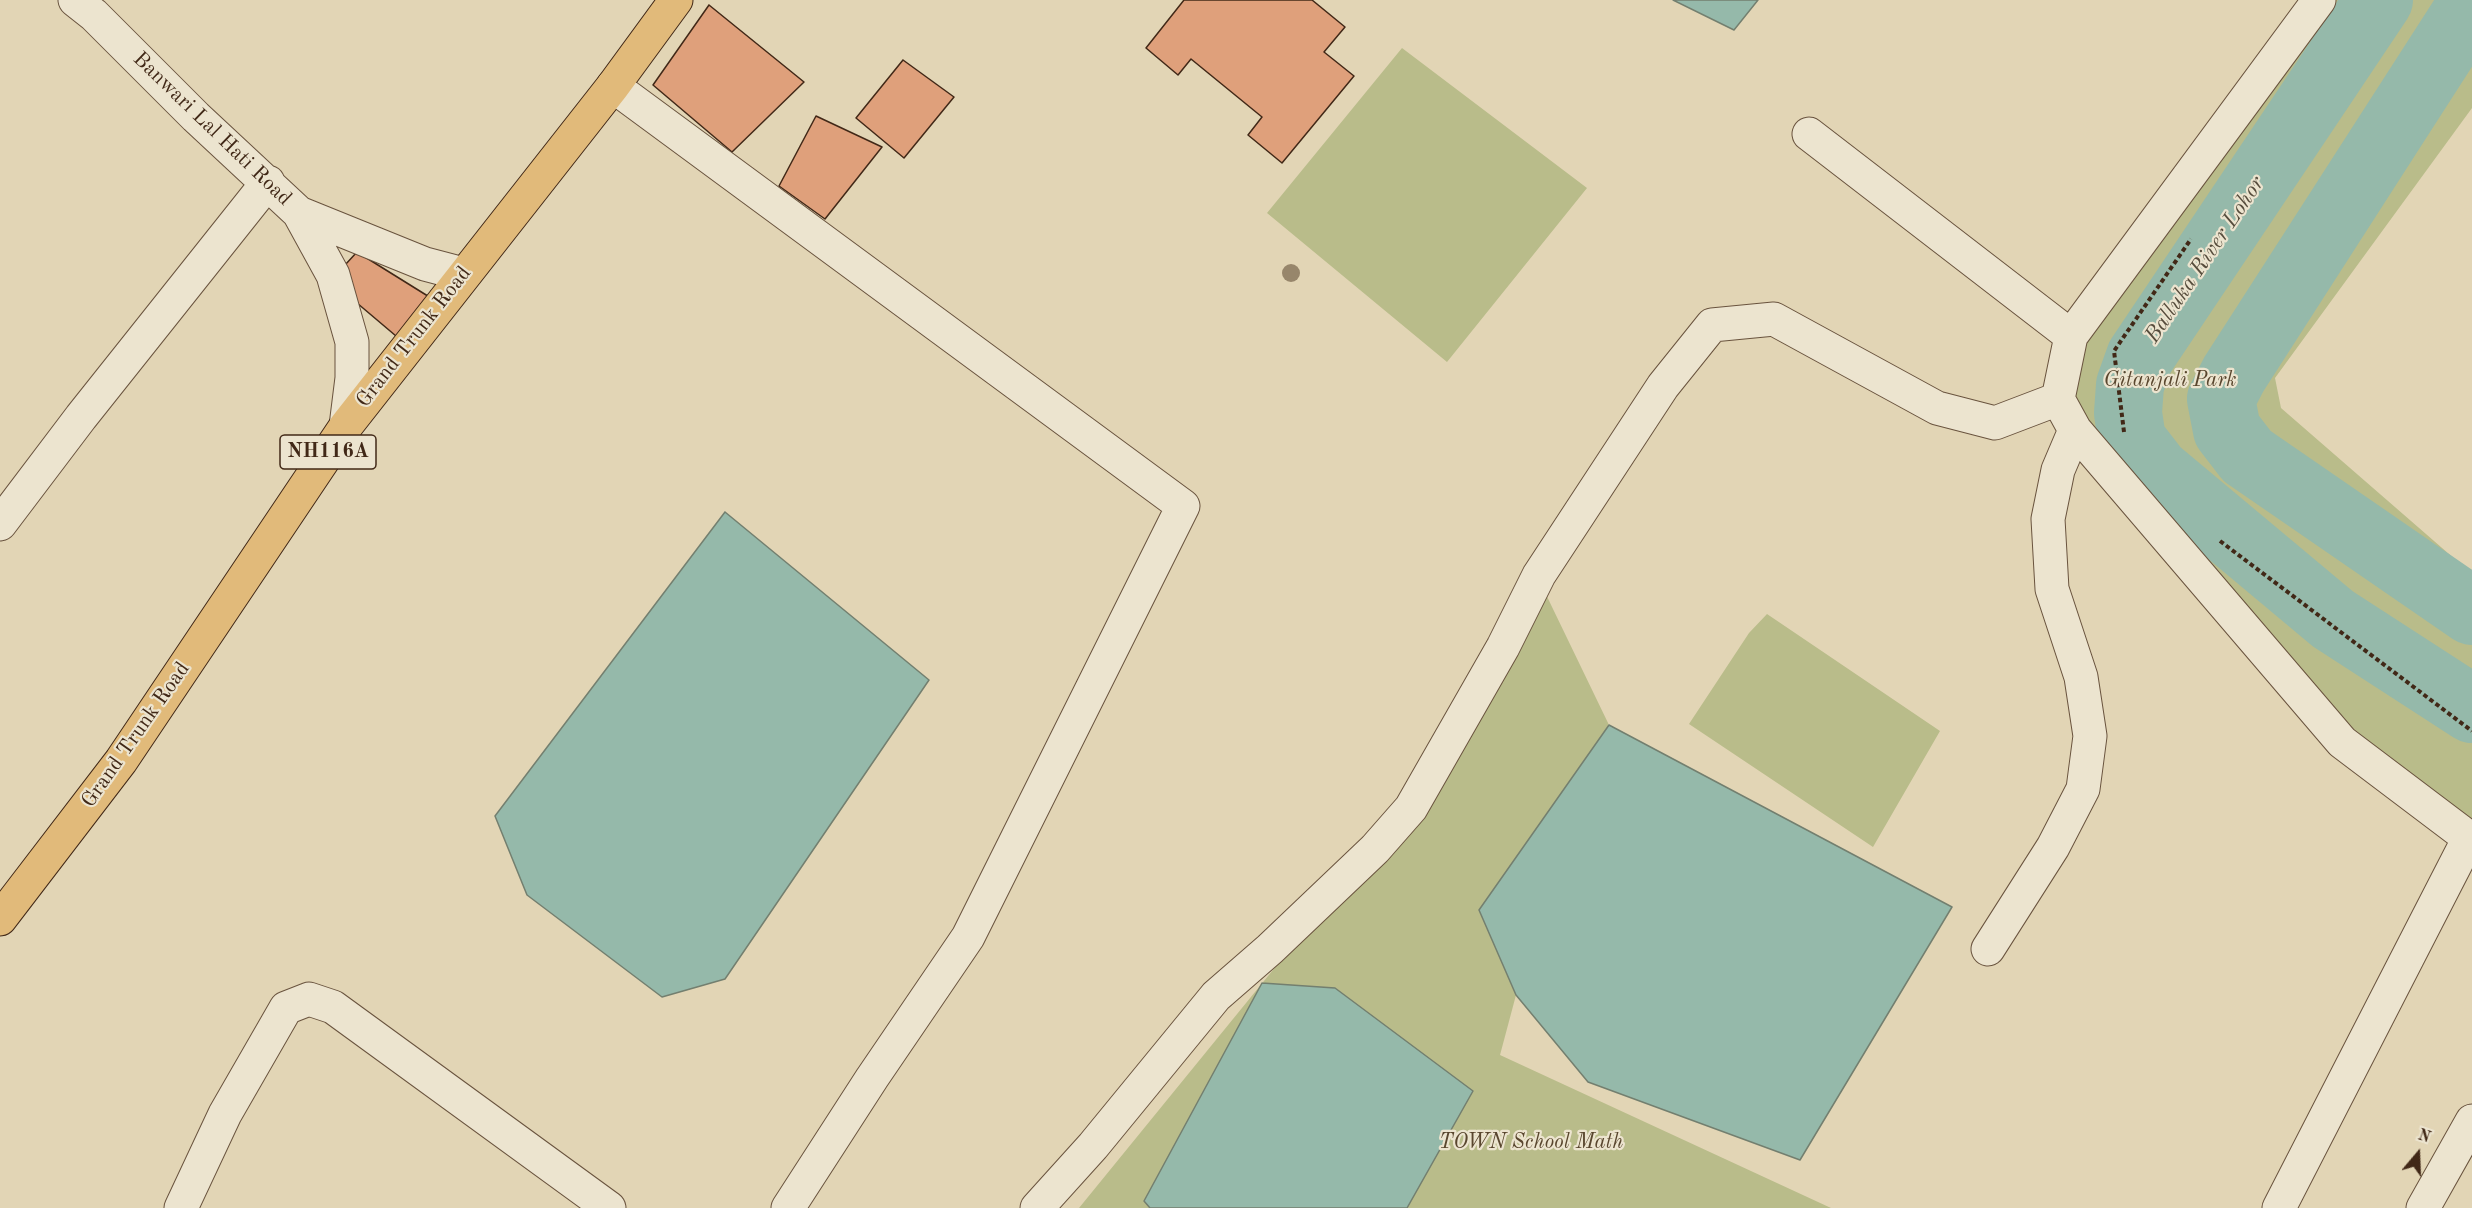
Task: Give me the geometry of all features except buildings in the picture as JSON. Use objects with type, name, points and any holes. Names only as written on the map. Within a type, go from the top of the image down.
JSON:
[{"type":"highway","name":"Grand Trunk Road","points":[[0,920],[121,761],[346,426],[463,274],[613,86],[676,0]]},
{"type":"street","name":"Banwari Lal Hati Road","points":[[75,0],[94,15],[196,117],[268,182],[298,213],[424,264],[463,274]]},
{"type":"street","points":[[2279,1208],[2471,839],[2342,742],[2075,430],[2058,399],[2071,336],[2319,0]]},
{"type":"street","points":[[613,86],[1183,506],[968,937],[872,1078],[789,1208]]},
{"type":"street","points":[[1809,134],[2071,336]]},
{"type":"street","points":[[0,524],[268,182]]},
{"type":"street","points":[[298,213],[333,275],[352,342],[352,378],[346,426]]},
{"type":"street","points":[[1037,1208],[1100,1137],[1216,996],[1270,949],[1375,849],[1411,808],[1503,647],[1539,575],[1663,386],[1712,325],[1774,319],[1937,408],[1995,423],[2058,399]]},
{"type":"street","points":[[1988,949],[2053,847],[2083,789],[2090,736],[2081,678],[2052,589],[2048,519],[2058,470],[2075,430]]},
{"type":"street","points":[[181,1208],[225,1114],[286,1008],[309,999],[333,1007],[609,1208]]},
{"type":"street","points":[[2423,1208],[2472,1121]]},
{"type":"path","points":[[2125,438],[2115,351],[2195,233]]},
{"type":"path","points":[[2218,540],[2472,731]]},
{"type":"green space","name":"Gitanjali Park","points":[[2313,0],[2472,0],[2472,108],[2275,378],[2281,408],[2472,574],[2472,827],[2342,742],[2075,430],[2071,336]]},
{"type":"green space","points":[[1402,48],[1587,188],[1447,362],[1267,213]]},
{"type":"green space","name":"TOWN School Math","points":[[1539,580],[1609,725],[1480,910],[1516,995],[1500,1055],[1831,1208],[1079,1208],[1299,938],[1413,812]]},
{"type":"green space","points":[[1767,614],[1940,731],[1873,847],[1689,724],[1749,633]]},
{"type":"shaded area","points":[[1673,0],[1758,0],[1734,30]]},
{"type":"shaded area","points":[[725,512],[929,680],[725,979],[662,997],[527,895],[495,816]]},
{"type":"shaded area","points":[[1609,725],[1952,907],[1800,1160],[1588,1082],[1516,995],[1479,910]]},
{"type":"shaded area","points":[[1262,983],[1335,988],[1473,1091],[1407,1208],[1150,1208],[1144,1201]]},
{"type":"waterway","name":"Balluka River Lohor","points":[[2379,0],[2140,357],[2130,385],[2128,413],[2132,440],[2156,471],[2333,619],[2472,709]]},
{"type":"waterway","name":"Balluka River Lohor","points":[[2472,4],[2234,374],[2221,399],[2227,430],[2247,456],[2472,611]]}]
